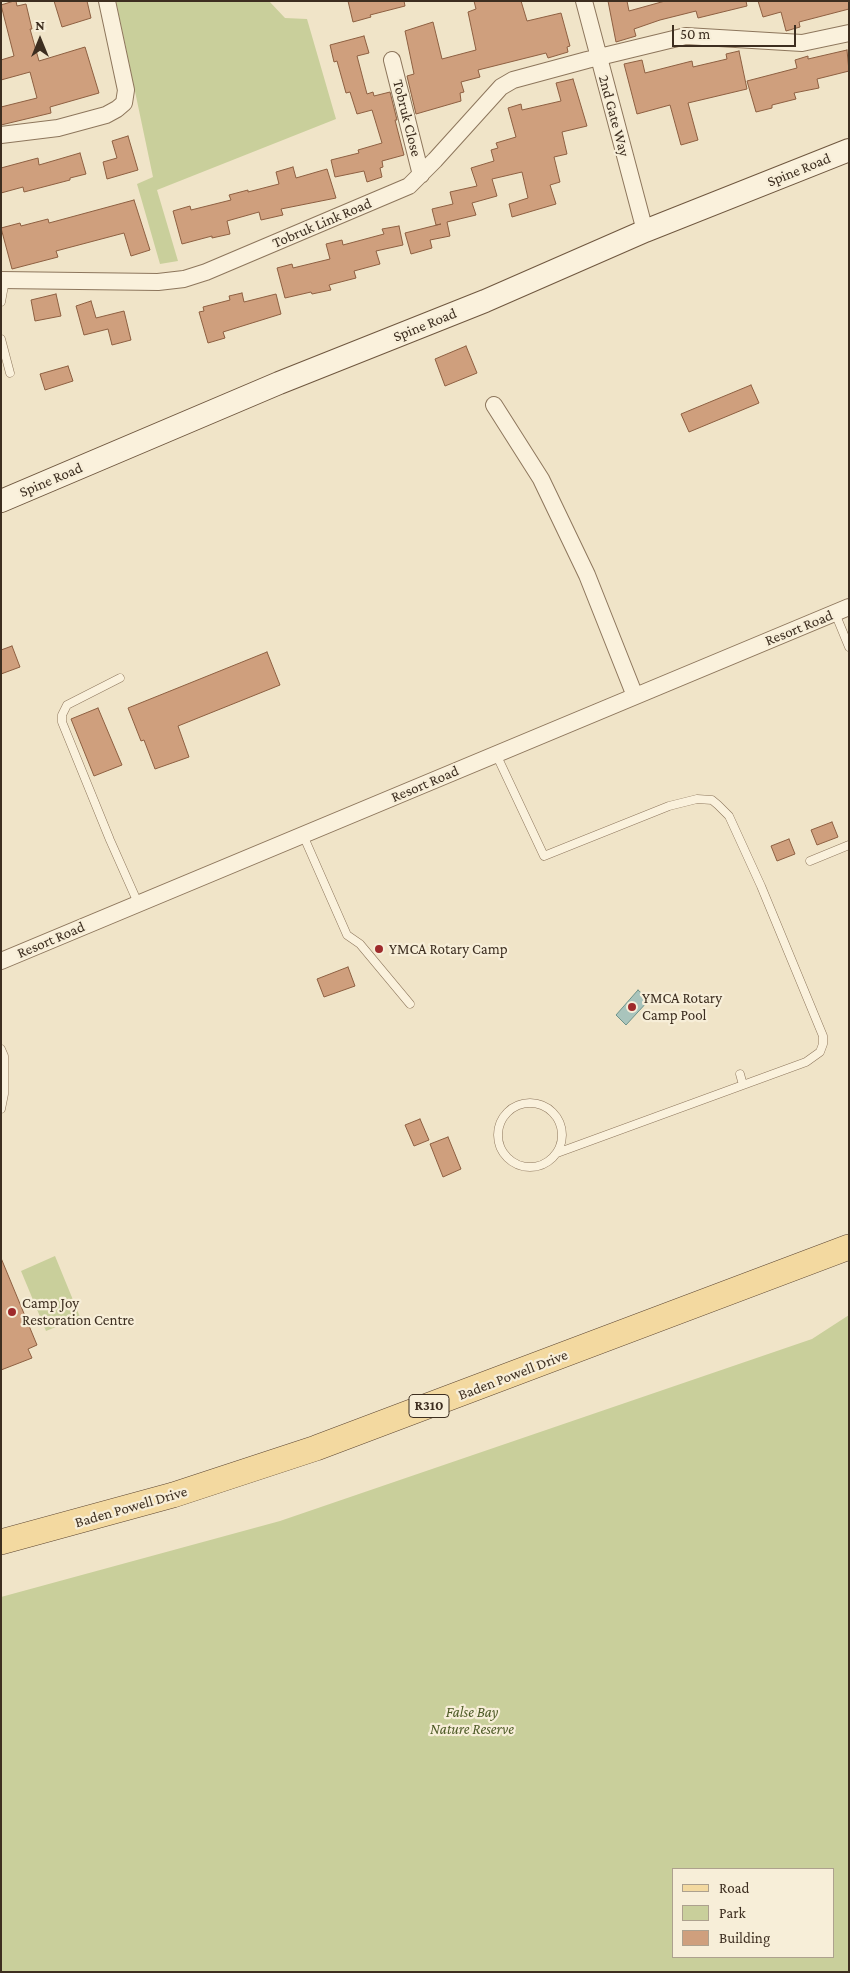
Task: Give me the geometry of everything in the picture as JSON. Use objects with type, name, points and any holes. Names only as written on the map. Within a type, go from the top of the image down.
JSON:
[{"type":"main road","name":"Spine Road","points":[[1,501],[279,383],[486,302],[645,231],[849,150]]},
{"type":"main road","name":"Baden Powell Drive","points":[[1,1542],[173,1495],[316,1448],[849,1247]]},
{"type":"street","points":[[1,135],[58,128],[106,115],[118,109],[124,103],[126,90],[107,1]]},
{"type":"street","name":"2nd Gate Way","points":[[584,1],[645,231]]},
{"type":"street","name":"Tobruk Link Road","points":[[3,280],[158,282],[184,279],[206,272],[409,186],[422,175],[506,84],[520,77],[686,36],[802,43],[849,33]]},
{"type":"street","name":"Tobruk Close","points":[[392,60],[422,175]]},
{"type":"street","points":[[494,405],[545,488],[587,574],[635,696]]},
{"type":"street","name":"Resort Road","points":[[1,961],[842,610]]},
{"type":"lane","points":[[1,302],[3,280]]},
{"type":"lane","points":[[1,339],[10,372]]},
{"type":"lane","points":[[842,610],[849,647]]},
{"type":"lane","points":[[120,678],[67,705],[62,715],[62,722],[138,903]]},
{"type":"lane","points":[[496,754],[544,856],[669,806],[697,798],[712,800],[729,816],[761,886],[823,1036],[820,1052],[806,1062],[556,1153],[550,1160],[534,1167],[526,1167],[510,1160],[500,1145],[498,1137],[499,1128],[504,1117],[513,1108],[524,1104],[537,1104],[548,1109],[557,1118],[562,1130],[562,1142],[556,1153]]},
{"type":"lane","points":[[303,835],[347,935],[360,944],[410,1004]]},
{"type":"lane","points":[[810,861],[849,845]]},
{"type":"lane","points":[[1,1049],[4,1056],[4,1094],[1,1109]]},
{"type":"lane","points":[[740,1074],[743,1084]]},
{"type":"green space","points":[[116,1],[269,1],[285,18],[307,19],[336,119],[157,190],[178,261],[160,264],[137,184],[153,177]]},
{"type":"green space","points":[[55,1256],[80,1317],[46,1331],[21,1271]]},
{"type":"green space","name":"False Bay Nature Reserve","points":[[849,1315],[849,1972],[1,1972],[1,1597],[280,1521],[812,1339]]},
{"type":"water","name":"YMCA Rotary Camp Pool","points":[[638,990],[649,1000],[626,1025],[616,1015]]},
{"type":"building","points":[[16,1],[17,6],[26,4],[32,29],[30,29],[39,61],[85,47],[99,93],[50,107],[51,113],[1,125],[1,107],[37,98],[30,72],[1,80],[1,60],[14,56],[1,5]]},
{"type":"building","points":[[54,1],[87,1],[91,18],[62,27]]},
{"type":"building","points":[[348,1],[404,1],[405,6],[370,15],[371,17],[353,22]]},
{"type":"building","points":[[474,1],[521,1],[527,21],[561,13],[570,46],[567,47],[568,52],[548,58],[546,53],[478,70],[480,77],[461,82],[464,92],[460,93],[461,101],[416,114],[407,76],[414,74],[405,31],[433,22],[442,59],[476,50],[468,12],[476,9]]},
{"type":"building","points":[[608,1],[627,1],[629,11],[665,1],[746,1],[747,6],[698,18],[696,11],[660,20],[634,29],[636,36],[616,42]]},
{"type":"building","points":[[758,1],[849,1],[849,9],[799,22],[800,27],[786,31],[781,12],[763,17]]},
{"type":"building","points":[[364,36],[369,53],[357,56],[367,94],[373,92],[374,96],[390,92],[404,155],[382,161],[383,167],[380,168],[382,177],[367,182],[364,171],[335,177],[331,160],[359,153],[358,150],[382,143],[372,110],[357,114],[350,92],[346,93],[337,61],[334,62],[330,45]]},
{"type":"building","points":[[847,50],[849,71],[817,79],[819,88],[794,93],[796,99],[772,105],[772,108],[756,112],[747,81],[797,68],[795,60]]},
{"type":"building","points":[[739,51],[747,89],[688,103],[698,140],[681,145],[670,105],[637,114],[624,64],[642,60],[645,73],[692,61],[693,67],[727,59],[726,54]]},
{"type":"building","points":[[573,79],[587,126],[562,132],[567,154],[554,157],[560,182],[550,185],[556,204],[512,217],[509,204],[528,198],[522,172],[492,179],[497,196],[472,203],[476,215],[447,222],[450,236],[430,240],[432,248],[411,254],[405,233],[441,224],[436,225],[432,209],[453,204],[450,192],[477,186],[471,168],[494,161],[491,150],[498,148],[496,143],[516,137],[508,108],[521,104],[522,110],[561,101],[556,83]]},
{"type":"building","points":[[128,136],[138,170],[107,179],[103,162],[117,158],[112,141]]},
{"type":"building","points":[[80,153],[86,174],[24,192],[23,187],[1,193],[1,168],[38,158],[39,165]]},
{"type":"building","points":[[293,167],[296,178],[327,169],[336,198],[281,209],[283,215],[261,220],[259,212],[227,221],[230,234],[212,238],[212,236],[182,244],[173,211],[190,206],[191,210],[231,200],[229,195],[279,184],[276,172]]},
{"type":"building","points":[[134,200],[150,250],[131,256],[124,233],[56,251],[58,257],[12,269],[1,228],[20,223],[21,226],[48,219],[49,223]]},
{"type":"building","points":[[399,226],[403,245],[376,251],[380,264],[354,271],[356,278],[329,285],[331,290],[285,298],[277,268],[292,264],[293,268],[330,259],[326,244],[342,240],[343,245],[384,234],[382,229]]},
{"type":"building","points":[[242,293],[244,302],[276,294],[281,314],[223,332],[225,338],[208,343],[199,312],[204,311],[203,307],[230,300],[229,296]]},
{"type":"building","points":[[56,294],[61,316],[35,321],[31,300]]},
{"type":"building","points":[[91,301],[96,318],[124,311],[131,340],[112,345],[108,329],[84,335],[76,306]]},
{"type":"building","points":[[466,346],[477,373],[445,386],[435,359]]},
{"type":"building","points":[[68,366],[73,381],[45,390],[40,374]]},
{"type":"building","points":[[751,385],[759,403],[689,432],[681,414]]},
{"type":"building","points":[[12,646],[20,667],[1,674],[1,650]]},
{"type":"building","points":[[267,652],[280,685],[178,726],[189,757],[155,769],[144,740],[141,741],[128,708]]},
{"type":"building","points":[[98,708],[122,765],[94,776],[71,719]]},
{"type":"building","points":[[832,822],[838,837],[817,845],[811,830]]},
{"type":"building","points":[[789,839],[795,854],[777,861],[771,846]]},
{"type":"building","points":[[348,967],[355,986],[324,997],[317,979]]},
{"type":"building","points":[[420,1119],[429,1140],[414,1146],[405,1125]]},
{"type":"building","points":[[448,1137],[461,1169],[443,1177],[430,1144]]},
{"type":"building","name":"Camp Joy Restoration Centre","points":[[1,1258],[37,1345],[28,1349],[32,1358],[1,1370]]},
{"type":"place","name":"YMCA Rotary Camp","points":[[379,949]]},
{"type":"place","name":"YMCA Rotary Camp Pool","points":[[632,1007]]},
{"type":"place","name":"Camp Joy Restoration Centre","points":[[12,1312]]}]
